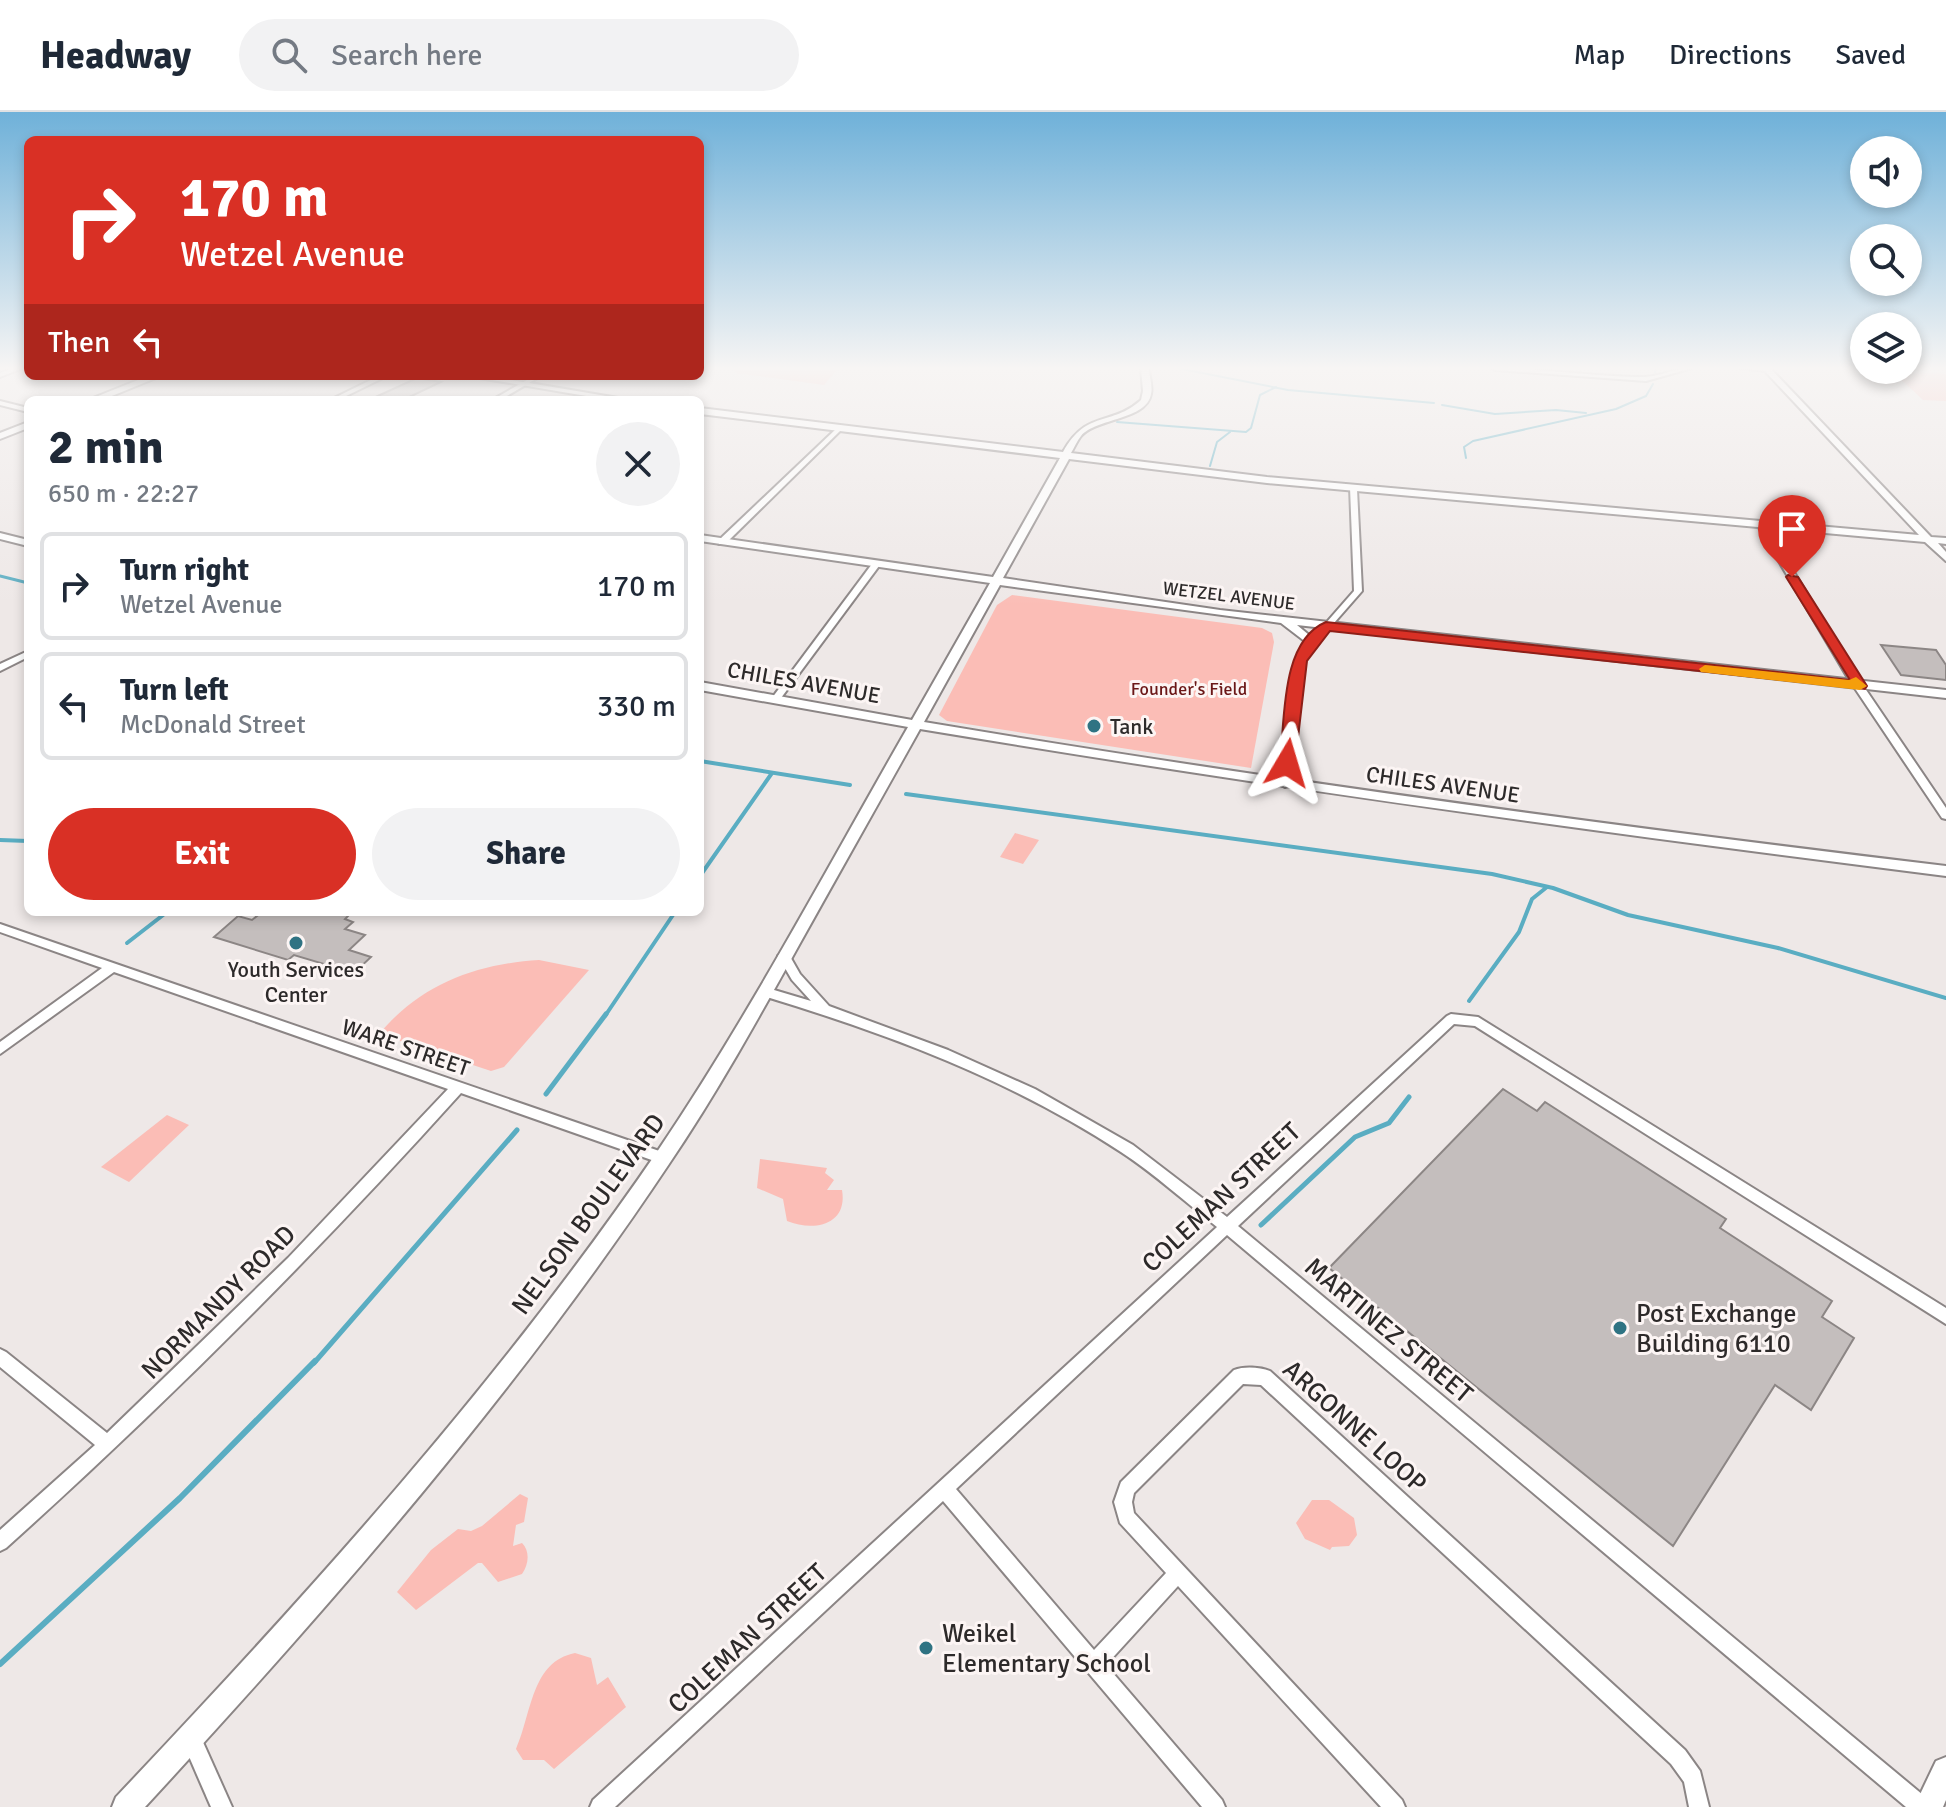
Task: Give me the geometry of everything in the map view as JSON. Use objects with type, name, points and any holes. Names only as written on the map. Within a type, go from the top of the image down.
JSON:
[{"type":"street","points":[[722,542],[820,447]]},
{"type":"street","points":[[977,447],[1353,489],[1946,541]]},
{"type":"street","points":[[1066,458],[1073,447]]},
{"type":"street","points":[[1841,447],[1946,558]]},
{"type":"street","name":"NELSON BOULEVARD","points":[[126,1807],[191,1738],[442,1450],[591,1259],[663,1158],[764,992],[1066,458]]},
{"type":"street","points":[[1285,784],[1299,668],[1311,642],[1358,591],[1353,489]]},
{"type":"street","points":[[1762,526],[1860,686],[1946,816]]},
{"type":"street","points":[[0,536],[24,542]]},
{"type":"street","name":"WETZEL AVENUE","points":[[704,539],[875,566],[1282,621],[1946,694]]},
{"type":"street","points":[[775,700],[875,566]]},
{"type":"street","points":[[1282,621],[1298,629],[1311,642]]},
{"type":"street","points":[[0,668],[24,656]]},
{"type":"street","name":"CHILES AVENUE","points":[[704,687],[915,725],[1285,784],[1626,833],[1946,871]]},
{"type":"street","name":"WARE STREET","points":[[0,928],[663,1158]]},
{"type":"street","points":[[784,956],[796,977],[825,1008]]},
{"type":"street","points":[[0,1049],[112,967]]},
{"type":"street","name":"MARTINEZ STREET","points":[[764,992],[825,1008],[921,1042],[1026,1091],[1115,1141],[1226,1225],[1922,1807]]},
{"type":"street","name":"COLEMAN STREET","points":[[600,1807],[1446,1022],[1462,1018],[1490,1029],[1946,1317]]},
{"type":"street","name":"NORMANDY ROAD","points":[[0,1542],[107,1444],[343,1212],[459,1086]]},
{"type":"street","points":[[0,1357],[107,1444]]},
{"type":"street","name":"ARGONNE LOOP","points":[[1395,1807],[1126,1517],[1124,1495],[1233,1381],[1247,1374],[1258,1375],[1678,1757],[1693,1778],[1699,1807]]},
{"type":"street","points":[[944,1489],[1215,1807]]},
{"type":"street","points":[[1094,1664],[1177,1574]]},
{"type":"street","points":[[191,1738],[222,1807]]},
{"type":"street","points":[[1928,1807],[1946,1771]]},
{"type":"green space","name":"Founder's Field","points":[[1012,595],[1262,628],[1272,633],[1274,642],[1251,768],[947,721],[939,715],[997,605]]},
{"type":"green space","points":[[1015,833],[1039,840],[1023,864],[1000,857]]},
{"type":"green space","points":[[539,960],[589,970],[504,1067],[491,1071],[379,1034],[413,1002],[451,980],[493,966]]},
{"type":"green space","points":[[167,1115],[189,1125],[129,1182],[101,1167]]},
{"type":"green space","points":[[760,1159],[827,1168],[825,1173],[834,1180],[827,1190],[842,1190],[840,1211],[827,1223],[818,1225],[787,1221],[783,1199],[757,1188]]},
{"type":"green space","points":[[520,1494],[528,1498],[524,1522],[516,1525],[513,1546],[522,1543],[526,1550],[527,1562],[522,1574],[498,1582],[482,1563],[478,1563],[416,1610],[397,1592],[431,1550],[458,1529],[471,1531],[482,1526]]},
{"type":"green space","points":[[1312,1500],[1329,1500],[1354,1518],[1357,1535],[1349,1546],[1332,1547],[1330,1550],[1305,1539],[1296,1523]]},
{"type":"green space","points":[[575,1653],[591,1658],[597,1685],[608,1677],[626,1707],[554,1769],[544,1760],[523,1760],[516,1749],[541,1678],[560,1658]]},
{"type":"building","points":[[1881,645],[1936,650],[1946,665],[1946,680],[1901,675]]},
{"type":"building","name":"Youth Services Center","points":[[238,916],[252,920],[257,916],[348,916],[345,919],[353,922],[345,929],[365,935],[349,950],[371,957],[354,973],[294,955],[288,960],[214,937]]},
{"type":"building","name":"Post Exchange Building 6110","points":[[1503,1089],[1537,1111],[1545,1102],[1726,1219],[1720,1228],[1832,1301],[1822,1317],[1854,1338],[1811,1410],[1775,1385],[1673,1546],[1329,1268]]},
{"type":"waterway","points":[[1210,466],[1216,447]]},
{"type":"waterway","points":[[1464,447],[1466,458]]},
{"type":"waterway","points":[[0,576],[24,582]]},
{"type":"waterway","points":[[704,762],[850,785]]},
{"type":"waterway","points":[[704,870],[772,773]]},
{"type":"waterway","points":[[906,794],[1492,874],[1553,888],[1628,915],[1778,948],[1946,998]]},
{"type":"waterway","points":[[0,840],[24,841]]},
{"type":"waterway","points":[[1469,1001],[1519,932],[1532,899],[1547,887]]},
{"type":"waterway","points":[[127,943],[162,916]]},
{"type":"waterway","points":[[605,1016],[672,916]]},
{"type":"waterway","points":[[546,1094],[606,1014]]},
{"type":"waterway","points":[[1261,1225],[1355,1137],[1389,1123],[1409,1097]]},
{"type":"waterway","points":[[314,1363],[517,1130]]},
{"type":"waterway","points":[[0,1664],[180,1498],[315,1361]]},
{"type":"slow traffic","points":[[1705,669],[1860,686],[1856,681]]},
{"type":"place","name":"Tank","points":[[1094,726]]},
{"type":"place","name":"Youth Services Center","points":[[296,943]]},
{"type":"place","name":"Post Exchange Building 6110","points":[[1620,1328]]},
{"type":"place","name":"Weikel Elementary School","points":[[926,1648]]},
{"type":"route","points":[[1287,763],[1300,661],[1306,648],[1326,626],[1860,686],[1792,577]]}]
